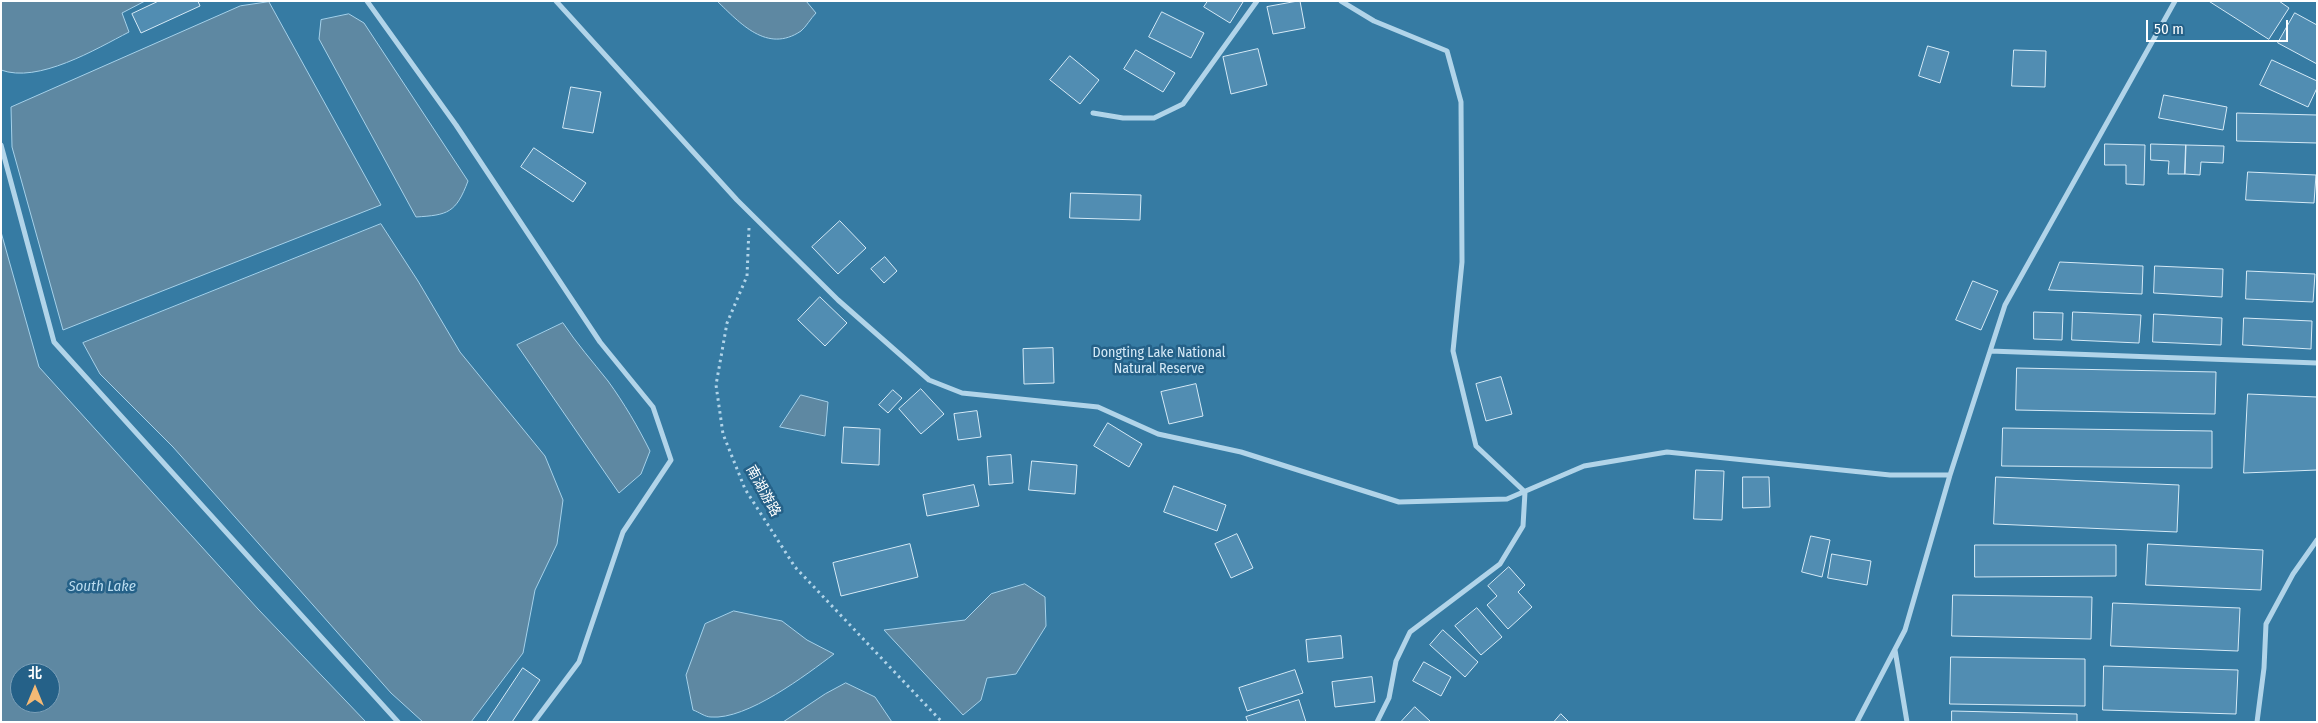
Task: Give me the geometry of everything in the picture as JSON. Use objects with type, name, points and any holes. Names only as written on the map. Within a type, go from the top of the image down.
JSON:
[{"type":"street","points":[[367,1],[456,125],[600,342],[653,407],[671,460],[624,532],[579,662],[534,722]]},
{"type":"street","points":[[556,1],[750,212],[838,300],[928,380],[962,393],[1098,407],[1158,434],[1240,452],[1400,502],[1507,499],[1584,466],[1667,452],[1890,475],[1950,475]]},
{"type":"street","points":[[1093,113],[1123,118],[1154,118],[1183,104],[1256,1]]},
{"type":"street","points":[[1340,1],[1374,21],[1447,52],[1461,102],[1462,262],[1453,351],[1476,446],[1525,492]]},
{"type":"street","points":[[1857,722],[1906,630],[1950,475],[2005,305],[2175,1]]},
{"type":"street","points":[[1,145],[54,342],[398,722]]},
{"type":"street","points":[[1990,351],[2317,363]]},
{"type":"street","points":[[1377,722],[1389,698],[1396,660],[1410,632],[1500,564],[1523,526],[1525,492]]},
{"type":"street","points":[[2257,722],[2264,668],[2266,624],[2293,574],[2317,540]]},
{"type":"street","points":[[1895,649],[1908,722]]},
{"type":"path","name":"南湖游路","points":[[750,212],[747,276],[726,324],[716,385],[723,434],[745,489],[795,567],[942,722]]},
{"type":"green space","name":"Dongting Lake National Natural Reserve","points":[[1,1],[2317,1],[2317,722],[1,722]]},
{"type":"water","points":[[1,1],[145,1],[122,13],[129,32],[66,63],[49,69],[16,73],[1,70]]},
{"type":"water","points":[[717,1],[806,1],[816,13],[801,31],[789,37],[777,39],[755,33]]},
{"type":"water","points":[[269,2],[381,205],[63,330],[12,147],[11,107],[240,6]]},
{"type":"water","points":[[349,14],[364,23],[468,181],[464,192],[450,210],[436,215],[416,217],[319,39],[321,20]]},
{"type":"water","points":[[381,224],[418,281],[460,352],[545,456],[563,500],[557,544],[535,590],[523,653],[471,722],[423,722],[391,693],[173,447],[100,374],[83,343]]},
{"type":"water","name":"South Lake","points":[[1,232],[39,367],[258,609],[366,722],[1,722]]},
{"type":"water","points":[[563,323],[614,389],[650,451],[641,474],[619,493],[517,345]]},
{"type":"water","points":[[801,395],[828,402],[825,436],[780,427]]},
{"type":"water","points":[[1025,584],[1045,597],[1046,626],[1016,674],[987,678],[981,700],[963,715],[884,630],[965,620],[991,594]]},
{"type":"water","points":[[734,611],[782,621],[807,640],[834,654],[792,684],[758,704],[725,716],[711,717],[704,715],[693,710],[686,675],[705,624]]},
{"type":"water","points":[[846,683],[875,697],[892,722],[783,722],[825,694]]},
{"type":"building","points":[[159,1],[198,1],[200,6],[141,33],[132,14]]},
{"type":"building","points":[[1208,1],[1243,2],[1230,23],[1204,7]]},
{"type":"building","points":[[1300,1],[1305,28],[1273,34],[1267,7]]},
{"type":"building","points":[[2209,1],[2279,1],[2289,8],[2269,39]]},
{"type":"building","points":[[1162,12],[1204,33],[1191,58],[1149,37]]},
{"type":"building","points":[[2295,13],[2317,25],[2317,64],[2278,43]]},
{"type":"building","points":[[1928,46],[1949,52],[1940,83],[1919,76]]},
{"type":"building","points":[[1258,49],[1267,85],[1231,94],[1223,57]]},
{"type":"building","points":[[1136,50],[1175,73],[1163,92],[1124,69]]},
{"type":"building","points":[[2014,50],[2046,51],[2045,87],[2012,86]]},
{"type":"building","points":[[1070,56],[1099,80],[1080,104],[1050,80]]},
{"type":"building","points":[[2272,60],[2317,81],[2317,88],[2308,107],[2260,85]]},
{"type":"building","points":[[571,87],[601,92],[593,133],[563,128]]},
{"type":"building","points":[[2164,95],[2227,107],[2223,130],[2159,118]]},
{"type":"building","points":[[2237,113],[2317,115],[2317,143],[2237,141]]},
{"type":"building","points":[[2105,144],[2145,145],[2144,185],[2126,184],[2126,165],[2105,165]]},
{"type":"building","points":[[2151,144],[2186,145],[2185,174],[2168,174],[2169,161],[2151,160]]},
{"type":"building","points":[[2186,145],[2224,146],[2223,163],[2201,162],[2200,175],[2185,174]]},
{"type":"building","points":[[534,148],[586,183],[573,202],[521,167]]},
{"type":"building","points":[[2248,172],[2316,175],[2314,203],[2246,200]]},
{"type":"building","points":[[1071,193],[1141,195],[1140,220],[1070,218]]},
{"type":"building","points":[[840,221],[866,248],[838,274],[812,247]]},
{"type":"building","points":[[885,257],[897,271],[884,283],[871,269]]},
{"type":"building","points":[[2060,262],[2143,266],[2142,294],[2049,290]]},
{"type":"building","points":[[2155,266],[2223,269],[2222,297],[2154,293]]},
{"type":"building","points":[[2247,271],[2315,274],[2313,302],[2246,299]]},
{"type":"building","points":[[1973,281],[1998,291],[1981,330],[1956,320]]},
{"type":"building","points":[[820,297],[847,323],[825,346],[798,320]]},
{"type":"building","points":[[2034,312],[2063,313],[2062,340],[2034,339]]},
{"type":"building","points":[[2073,312],[2141,315],[2139,343],[2072,340]]},
{"type":"building","points":[[2154,314],[2222,318],[2221,345],[2153,342]]},
{"type":"building","points":[[2244,318],[2312,321],[2311,349],[2243,345]]},
{"type":"building","points":[[1053,348],[1054,383],[1024,384],[1023,349]]},
{"type":"building","points":[[2017,368],[2216,372],[2215,414],[2016,410]]},
{"type":"building","points":[[1501,377],[1512,414],[1486,421],[1476,384]]},
{"type":"building","points":[[1196,384],[1203,416],[1169,424],[1161,392]]},
{"type":"building","points":[[921,389],[944,414],[921,434],[899,409]]},
{"type":"building","points":[[893,390],[902,398],[888,413],[879,405]]},
{"type":"building","points":[[2248,394],[2317,397],[2317,470],[2244,473]]},
{"type":"building","points":[[977,411],[981,437],[958,440],[954,414]]},
{"type":"building","points":[[1108,423],[1142,444],[1129,467],[1094,446]]},
{"type":"building","points":[[844,427],[880,429],[879,465],[842,463]]},
{"type":"building","points":[[2003,428],[2212,431],[2212,468],[2002,466]]},
{"type":"building","points":[[1011,455],[1013,483],[989,485],[987,457]]},
{"type":"building","points":[[1032,461],[1077,465],[1075,494],[1029,490]]},
{"type":"building","points":[[1696,470],[1724,471],[1722,520],[1694,519]]},
{"type":"building","points":[[1743,477],[1769,477],[1770,507],[1743,508]]},
{"type":"building","points":[[1996,477],[2179,485],[2177,532],[1994,524]]},
{"type":"building","points":[[974,485],[979,506],[927,516],[923,495]]},
{"type":"building","points":[[1174,486],[1226,505],[1217,531],[1164,512]]},
{"type":"building","points":[[1237,534],[1253,568],[1231,578],[1215,544]]},
{"type":"building","points":[[1811,536],[1830,540],[1822,577],[1802,572]]},
{"type":"building","points":[[910,544],[918,577],[841,596],[833,563]]},
{"type":"building","points":[[2148,544],[2263,550],[2261,590],[2146,585]]},
{"type":"building","points":[[1975,545],[2116,545],[2116,576],[1975,577]]},
{"type":"building","points":[[1832,554],[1871,561],[1867,585],[1828,578]]},
{"type":"building","points":[[1509,567],[1525,585],[1518,592],[1532,607],[1508,629],[1487,605],[1497,596],[1488,586]]},
{"type":"building","points":[[1953,595],[2092,597],[2091,639],[1952,636]]},
{"type":"building","points":[[2113,603],[2240,608],[2238,651],[2111,646]]},
{"type":"building","points":[[1477,608],[1502,637],[1481,655],[1455,626]]},
{"type":"building","points":[[1443,630],[1478,662],[1465,677],[1430,645]]},
{"type":"building","points":[[1341,636],[1343,658],[1308,662],[1306,640]]},
{"type":"building","points":[[1951,657],[2085,659],[2085,706],[1950,704]]},
{"type":"building","points":[[1424,662],[1451,677],[1441,696],[1413,681]]},
{"type":"building","points":[[2104,666],[2238,670],[2236,714],[2103,710]]},
{"type":"building","points":[[523,668],[540,680],[512,722],[487,722]]},
{"type":"building","points":[[1295,670],[1303,693],[1247,711],[1239,688]]},
{"type":"building","points":[[1372,677],[1375,702],[1335,707],[1332,682]]},
{"type":"building","points":[[1299,700],[1306,722],[1248,722],[1246,717]]},
{"type":"building","points":[[1415,707],[1431,722],[1401,722]]},
{"type":"building","points":[[1952,711],[2077,714],[2077,722],[1952,722]]},
{"type":"building","points":[[1561,714],[1569,722],[1554,722]]}]
